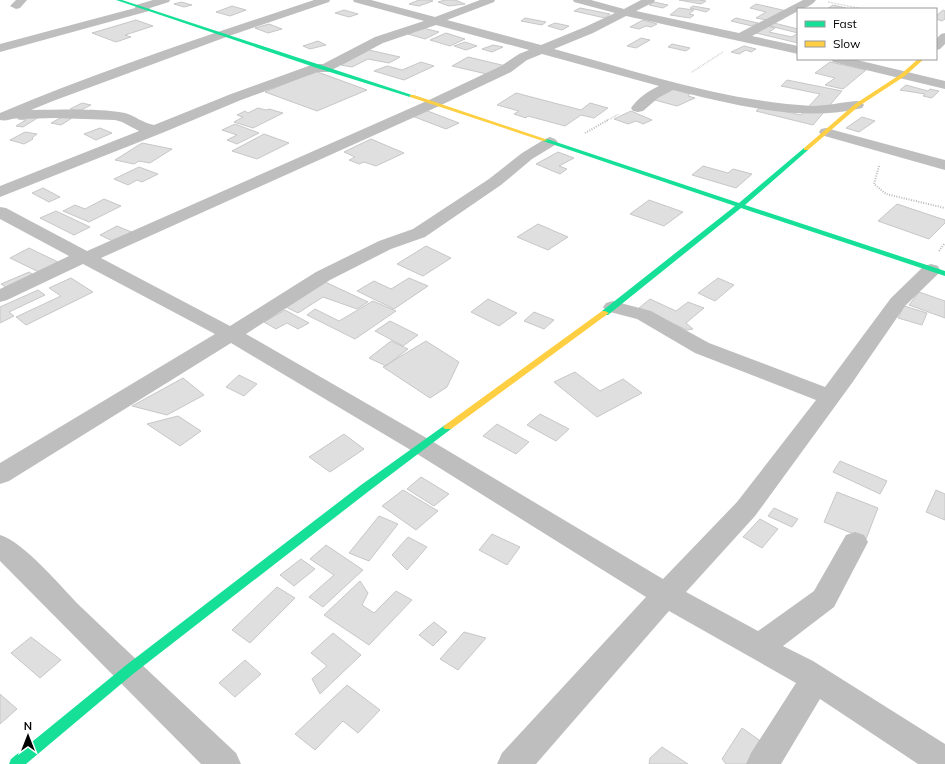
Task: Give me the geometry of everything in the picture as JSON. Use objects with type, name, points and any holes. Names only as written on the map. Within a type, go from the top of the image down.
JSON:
[{"type":"street","points":[[118,0],[321,68],[434,103],[938,272]]},
{"type":"street","points":[[0,48],[143,8],[165,0]]},
{"type":"street","points":[[2,117],[48,98],[223,34],[325,0]]},
{"type":"street","points":[[358,0],[381,2],[434,21],[672,86],[736,101],[813,110],[857,105]]},
{"type":"street","points":[[0,192],[236,97],[321,68],[367,45],[490,0]]},
{"type":"street","points":[[578,0],[624,12],[797,50]]},
{"type":"street","points":[[0,296],[434,103],[506,69],[523,57],[589,30],[650,0]]},
{"type":"street","points":[[797,8],[811,0]]},
{"type":"street","points":[[746,38],[797,8]]},
{"type":"street","points":[[937,45],[945,37]]},
{"type":"street","points":[[841,60],[945,85]]},
{"type":"street","points":[[16,764],[129,670],[422,446],[614,307],[739,206],[857,105],[903,75],[920,60]]},
{"type":"street","points":[[638,108],[645,100],[654,94],[672,86]]},
{"type":"street","points":[[2,117],[32,114],[115,116],[126,118],[142,127],[157,130]]},
{"type":"street","points":[[826,132],[945,165]]},
{"type":"street","points":[[0,475],[323,276],[385,245],[419,233],[495,182],[527,156],[550,142]]},
{"type":"street","points":[[0,212],[84,258],[231,334],[422,446],[666,595],[815,680],[945,763]]},
{"type":"street","points":[[514,764],[666,595],[746,509],[898,302],[938,272]]},
{"type":"street","points":[[614,307],[644,315],[702,348],[829,397]]},
{"type":"street","points":[[758,647],[824,599],[856,542]]},
{"type":"street","points":[[0,545],[224,764]]},
{"type":"street","points":[[763,764],[815,680]]},
{"type":"path","points":[[825,2],[858,8]]},
{"type":"path","points":[[672,86],[746,38]]},
{"type":"path","points":[[913,156],[906,160],[880,159],[874,184],[886,194],[945,208]]},
{"type":"building","points":[[419,0],[433,1],[419,6],[409,4]]},
{"type":"building","points":[[455,0],[465,4],[449,6],[438,2]]},
{"type":"building","points":[[679,0],[699,0],[706,1],[701,4]]},
{"type":"building","points":[[181,2],[192,5],[184,7],[174,4]]},
{"type":"building","points":[[654,2],[668,5],[663,8],[649,5]]},
{"type":"building","points":[[756,4],[787,11],[772,21],[756,18],[766,12],[750,8]]},
{"type":"building","points":[[833,5],[846,8],[828,8]]},
{"type":"building","points":[[232,6],[246,10],[230,16],[216,12]]},
{"type":"building","points":[[693,6],[710,9],[706,12],[690,8]]},
{"type":"building","points":[[580,8],[610,14],[605,18],[574,11]]},
{"type":"building","points":[[679,8],[694,10],[689,14],[694,15],[690,18],[670,15]]},
{"type":"building","points":[[344,10],[358,14],[349,17],[335,13]]},
{"type":"building","points":[[943,10],[945,11],[945,19],[942,21],[937,19],[937,15]]},
{"type":"building","points":[[525,18],[546,22],[542,25],[521,21]]},
{"type":"building","points":[[736,18],[758,23],[752,26],[731,21]]},
{"type":"building","points":[[136,20],[153,26],[125,35],[131,37],[116,42],[92,33]]},
{"type":"building","points":[[643,20],[657,24],[651,27],[646,26],[639,29],[630,27]]},
{"type":"building","points":[[555,23],[569,26],[562,30],[548,26]]},
{"type":"building","points":[[774,23],[797,29],[797,33],[770,26]]},
{"type":"building","points":[[269,24],[282,29],[268,33],[255,28]]},
{"type":"building","points":[[767,26],[775,28],[769,32],[792,37],[797,34],[797,43],[756,33]]},
{"type":"building","points":[[423,28],[439,32],[425,39],[408,34]]},
{"type":"building","points":[[446,33],[465,39],[450,46],[430,40]]},
{"type":"building","points":[[641,38],[650,40],[636,48],[627,46]]},
{"type":"building","points":[[318,41],[326,45],[310,49],[303,46]]},
{"type":"building","points":[[465,42],[477,46],[466,50],[454,46]]},
{"type":"building","points":[[672,44],[690,48],[686,51],[668,47]]},
{"type":"building","points":[[493,45],[503,47],[492,52],[482,49]]},
{"type":"building","points":[[744,46],[756,49],[751,52],[746,50],[739,54],[731,52]]},
{"type":"building","points":[[369,50],[400,57],[389,63],[368,59],[352,67],[341,65]]},
{"type":"building","points":[[468,57],[506,66],[491,75],[452,66]]},
{"type":"building","points":[[421,62],[434,66],[404,80],[374,71],[387,66],[402,70]]},
{"type":"building","points":[[830,62],[866,70],[843,89],[825,85],[835,78],[815,73]]},
{"type":"building","points":[[315,71],[367,90],[317,111],[265,92]]},
{"type":"building","points":[[787,80],[842,91],[813,125],[756,111],[761,106],[801,115],[820,94],[781,86]]},
{"type":"building","points":[[906,85],[928,91],[930,89],[939,91],[932,98],[923,96],[925,94],[900,90]]},
{"type":"building","points":[[669,88],[690,94],[688,96],[695,98],[677,106],[651,99]]},
{"type":"building","points":[[516,93],[581,110],[590,103],[608,108],[594,118],[581,115],[565,126],[528,116],[526,118],[514,114],[519,111],[497,105]]},
{"type":"building","points":[[82,103],[91,105],[79,111],[70,109]]},
{"type":"building","points":[[258,108],[283,113],[253,128],[234,122],[243,117],[237,115],[245,111],[248,113]]},
{"type":"building","points":[[425,110],[459,123],[446,129],[412,116]]},
{"type":"building","points":[[631,111],[652,120],[643,124],[636,121],[628,124],[614,119]]},
{"type":"building","points":[[25,115],[39,117],[23,127],[16,126],[26,120],[18,119]]},
{"type":"building","points":[[62,117],[72,118],[61,125],[51,123]]},
{"type":"building","points":[[862,117],[875,121],[859,132],[846,128]]},
{"type":"building","points":[[235,124],[259,133],[237,144],[227,140],[237,135],[222,130]]},
{"type":"building","points":[[100,128],[112,133],[96,140],[84,134]]},
{"type":"building","points":[[25,132],[37,134],[32,138],[33,139],[24,144],[10,140]]},
{"type":"building","points":[[264,134],[289,143],[257,159],[232,151]]},
{"type":"building","points":[[371,139],[404,153],[376,166],[364,162],[359,164],[349,160],[355,157],[344,152]]},
{"type":"building","points":[[142,143],[172,149],[150,163],[139,161],[134,164],[115,160]]},
{"type":"building","points":[[558,152],[574,158],[559,166],[567,169],[560,174],[536,164]]},
{"type":"building","points":[[703,166],[728,173],[733,169],[752,174],[736,188],[692,175]]},
{"type":"building","points":[[139,167],[158,174],[142,182],[137,180],[128,185],[114,179]]},
{"type":"building","points":[[43,188],[60,197],[49,202],[32,193]]},
{"type":"building","points":[[104,199],[121,206],[89,222],[63,211],[75,205],[85,209]]},
{"type":"building","points":[[649,200],[683,212],[664,226],[630,214]]},
{"type":"building","points":[[897,204],[945,220],[945,223],[929,239],[878,221]]},
{"type":"building","points":[[56,211],[90,227],[74,235],[40,218]]},
{"type":"building","points":[[538,224],[568,237],[548,250],[517,237]]},
{"type":"building","points":[[117,226],[134,233],[117,243],[100,235]]},
{"type":"building","points":[[426,246],[451,258],[423,276],[397,264]]},
{"type":"building","points":[[29,248],[60,263],[41,273],[10,258]]},
{"type":"building","points":[[29,272],[35,276],[7,288],[1,284]]},
{"type":"building","points":[[71,278],[93,292],[26,325],[16,317],[61,296],[49,288]]},
{"type":"building","points":[[409,278],[428,286],[394,309],[357,291],[374,281],[391,289]]},
{"type":"building","points":[[718,278],[734,285],[715,301],[698,293]]},
{"type":"building","points":[[325,282],[368,302],[357,309],[323,297],[298,313],[286,307]]},
{"type":"building","points":[[38,290],[45,295],[9,312],[14,316],[0,323],[0,307]]},
{"type":"building","points":[[919,292],[945,301],[945,318],[909,305]]},
{"type":"building","points":[[488,299],[517,313],[499,326],[471,312]]},
{"type":"building","points":[[650,299],[676,311],[688,302],[704,308],[686,323],[693,329],[687,330],[639,308]]},
{"type":"building","points":[[373,301],[396,311],[355,339],[307,315],[315,309],[339,321]]},
{"type":"building","points":[[904,306],[927,313],[922,325],[898,318]]},
{"type":"building","points":[[285,310],[309,323],[298,329],[287,323],[276,329],[264,322]]},
{"type":"building","points":[[534,312],[554,320],[544,329],[524,321]]},
{"type":"building","points":[[390,321],[418,335],[403,346],[375,331]]},
{"type":"building","points":[[391,341],[408,349],[386,366],[369,358]]},
{"type":"building","points":[[426,341],[459,362],[447,387],[430,398],[383,367]]},
{"type":"building","points":[[575,372],[600,391],[623,379],[642,393],[597,417],[554,382]]},
{"type":"building","points":[[239,375],[257,384],[244,396],[226,387]]},
{"type":"building","points":[[183,378],[204,395],[167,415],[132,406]]},
{"type":"building","points":[[540,414],[569,429],[556,441],[527,425]]},
{"type":"building","points":[[178,416],[201,431],[180,446],[147,424]]},
{"type":"building","points":[[497,424],[529,442],[516,454],[483,436]]},
{"type":"building","points":[[344,434],[364,449],[330,472],[309,457]]},
{"type":"building","points":[[840,461],[887,481],[880,494],[833,472]]},
{"type":"building","points":[[421,477],[449,494],[434,506],[407,489]]},
{"type":"building","points":[[403,490],[438,511],[416,530],[382,506]]},
{"type":"building","points":[[936,490],[945,494],[945,520],[926,512]]},
{"type":"building","points":[[837,492],[878,508],[866,539],[824,522]]},
{"type":"building","points":[[774,508],[798,519],[792,527],[768,516]]},
{"type":"building","points":[[379,516],[398,524],[369,561],[349,553]]},
{"type":"building","points":[[760,519],[778,529],[762,548],[743,537]]},
{"type":"building","points":[[492,534],[520,547],[507,565],[479,550]]},
{"type":"building","points":[[408,537],[427,547],[407,570],[392,555]]},
{"type":"building","points":[[326,545],[363,570],[323,607],[309,597],[334,575],[310,559]]},
{"type":"building","points":[[301,559],[315,569],[294,586],[280,575]]},
{"type":"building","points":[[360,581],[368,593],[362,605],[374,613],[396,591],[412,600],[369,645],[324,615]]},
{"type":"building","points":[[277,587],[295,598],[250,643],[232,630]]},
{"type":"building","points":[[434,622],[447,632],[433,646],[419,635]]},
{"type":"building","points":[[464,632],[486,638],[458,670],[440,659]]},
{"type":"building","points":[[333,633],[361,655],[320,694],[312,679],[327,666],[311,653]]},
{"type":"building","points":[[31,637],[61,660],[40,678],[11,653]]},
{"type":"building","points":[[245,660],[261,674],[235,697],[219,683]]},
{"type":"building","points":[[347,685],[380,710],[358,733],[343,721],[315,750],[295,734]]},
{"type":"building","points":[[0,694],[17,709],[0,724]]},
{"type":"building","points":[[742,728],[762,742],[748,764],[726,764],[722,759]]},
{"type":"building","points":[[662,747],[688,764],[649,764],[650,758]]},
{"type":"traffic: fast","points":[[118,0],[319,67],[412,96]]},
{"type":"traffic: fast","points":[[545,140],[945,274]]},
{"type":"traffic: fast","points":[[605,313],[739,206],[806,149]]},
{"type":"traffic: fast","points":[[16,764],[129,670],[365,488],[448,427]]},
{"type":"traffic: slow","points":[[806,149],[857,105],[903,75],[920,60]]},
{"type":"traffic: slow","points":[[412,96],[545,140]]},
{"type":"traffic: slow","points":[[448,427],[605,313]]}]
